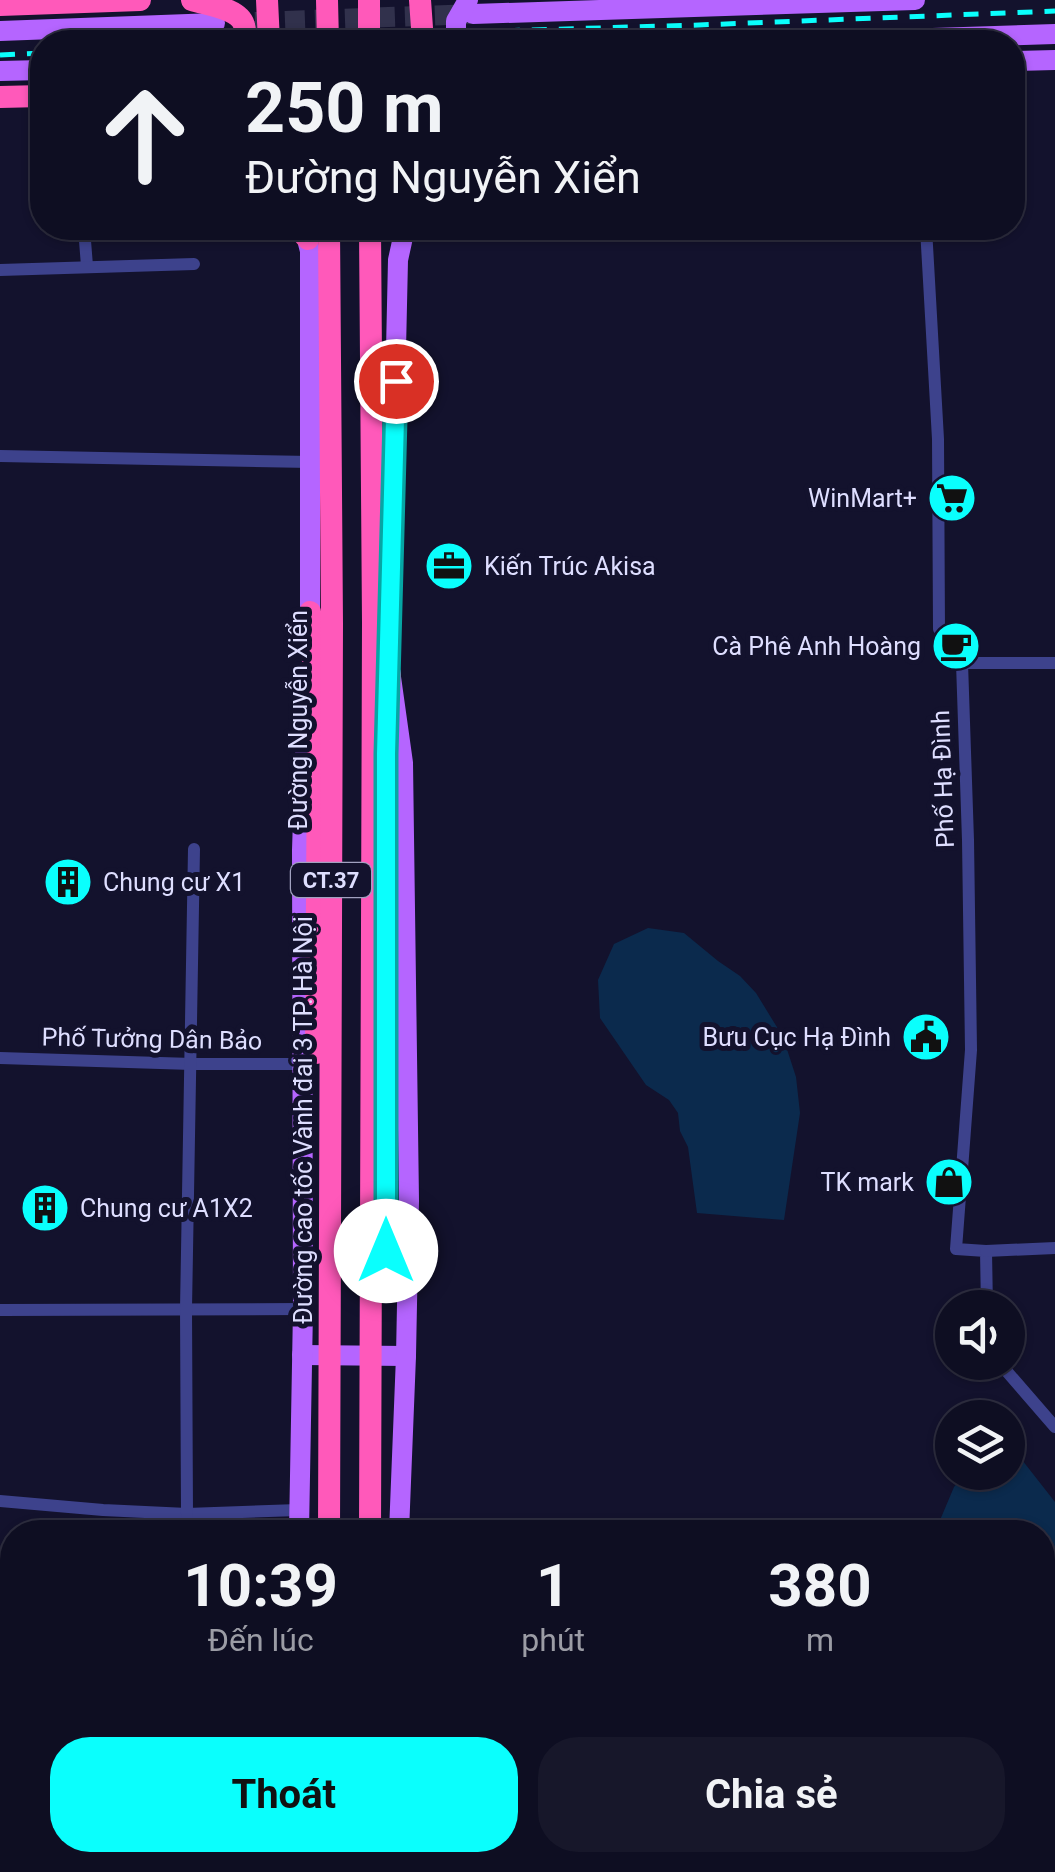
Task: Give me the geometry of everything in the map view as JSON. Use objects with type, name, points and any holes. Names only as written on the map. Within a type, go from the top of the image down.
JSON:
[{"type":"highway","points":[[0,5],[140,0]]},
{"type":"highway","points":[[192,0],[240,17],[244,30]]},
{"type":"highway","points":[[267,0],[268,30]]},
{"type":"highway","points":[[327,0],[328,30]]},
{"type":"highway","points":[[368,0],[369,30]]},
{"type":"highway","points":[[420,0],[422,30]]},
{"type":"highway","points":[[0,97],[30,96]]},
{"type":"highway","name":"Đường cao tốc Vành đai 3 TP. Hà Nội","points":[[313,240],[332,662],[325,1520]]},
{"type":"highway","name":"CT.37","points":[[370,240],[372,1520]]},
{"type":"highway","points":[[310,612],[318,744],[310,1059],[325,1520]]},
{"type":"highway","points":[[373,1520],[386,1251],[386,754],[390,674]]},
{"type":"main road","points":[[456,30],[456,21],[470,7],[915,0]]},
{"type":"main road","points":[[0,31],[215,23]]},
{"type":"main road","points":[[1025,35],[1055,34]]},
{"type":"main road","points":[[1025,61],[1055,60]]},
{"type":"main road","points":[[0,72],[30,71]]},
{"type":"main road","name":"Đường Nguyễn Xiển","points":[[310,612],[313,240]]},
{"type":"main road","points":[[386,240],[398,260]]},
{"type":"main road","points":[[399,1520],[409,1201],[403,763],[390,674],[398,260],[402,240]]},
{"type":"main road","name":"Đường Nguyễn Xiển","points":[[310,335],[326,347],[322,1154],[325,1520]]},
{"type":"main road","points":[[298,1520],[310,1059]]},
{"type":"main road","points":[[302,1355],[406,1356]]},
{"type":"street","points":[[85,240],[87,266]]},
{"type":"street","name":"Phố Hạ Đình","points":[[927,240],[938,439],[939,630],[962,663],[968,840],[972,1050],[956,1249],[986,1251]]},
{"type":"street","points":[[0,270],[194,264]]},
{"type":"street","points":[[0,456],[311,462]]},
{"type":"street","points":[[962,663],[1055,663]]},
{"type":"street","points":[[187,1514],[186,1310],[194,848]]},
{"type":"street","name":"Phố Tưởng Dân Bảo","points":[[0,1058],[192,1064],[310,1059]]},
{"type":"street","points":[[987,1290],[986,1251],[1055,1248]]},
{"type":"street","points":[[0,1310],[303,1309]]},
{"type":"street","points":[[1014,1380],[1055,1428]]},
{"type":"street","points":[[0,1501],[187,1514],[298,1510]]},
{"type":"water","points":[[648,928],[684,933],[740,976],[756,993],[783,1037],[796,1077],[800,1113],[784,1220],[697,1213],[688,1147],[680,1131],[678,1113],[669,1100],[646,1085],[600,1018],[598,980],[614,944]]},
{"type":"water","points":[[1025,1464],[1055,1502],[1055,1520],[940,1520],[953,1490],[1025,1490]]},
{"type":"tunnel","points":[[255,22],[473,14]]},
{"type":"railway","points":[[531,30],[1055,11]]},
{"type":"railway","points":[[0,55],[30,54]]},
{"type":"place","name":"WinMart+","points":[[952,498]]},
{"type":"place","name":"Kiến Trúc Akisa","points":[[449,566]]},
{"type":"place","name":"Cà Phê Anh Hoàng","points":[[956,646]]},
{"type":"place","name":"Chung cư X1","points":[[68,882]]},
{"type":"place","name":"Bưu Cục Hạ Đình","points":[[926,1037]]},
{"type":"place","name":"TK mark","points":[[949,1182]]},
{"type":"place","name":"Chung cư A1X2","points":[[45,1208]]},
{"type":"route","points":[[386,1251],[386,754],[396,381]]}]
